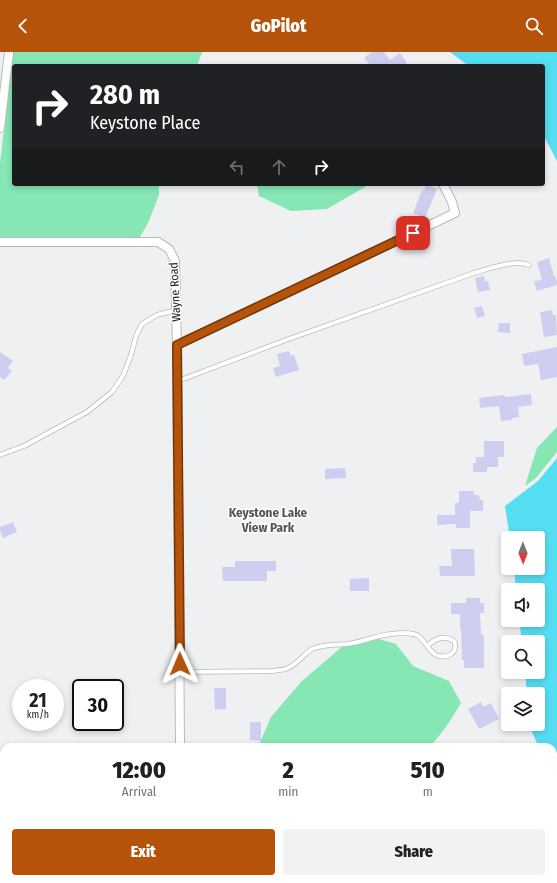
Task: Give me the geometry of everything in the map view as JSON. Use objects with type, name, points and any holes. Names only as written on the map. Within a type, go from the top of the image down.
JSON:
[{"type":"street","points":[[0,128],[9,52]]},
{"type":"street","points":[[177,345],[455,214],[452,202],[443,186]]},
{"type":"street","name":"Wayne Road","points":[[0,242],[158,242],[169,249],[176,261],[180,743]]},
{"type":"lane","points":[[178,381],[286,340],[474,273],[490,268],[519,263],[529,265]]},
{"type":"lane","points":[[0,455],[24,446],[87,412],[112,392],[123,376],[136,336],[142,324],[157,315],[176,310]]},
{"type":"lane","points":[[180,672],[284,670],[290,668],[312,649],[320,646],[348,644],[372,638],[407,633],[417,635],[423,640],[427,646],[430,650],[436,655],[450,655],[454,652],[456,647],[454,641],[448,638],[433,640],[427,646]]},
{"type":"green space","points":[[13,52],[202,52],[198,64],[12,64],[12,186],[159,186],[159,195],[148,223],[140,237],[0,238],[0,163]]},
{"type":"green space","points":[[257,186],[367,186],[327,209],[291,211],[259,196]]},
{"type":"green space","points":[[557,427],[557,452],[536,478],[525,486],[537,448]]},
{"type":"green space","points":[[372,637],[396,644],[413,666],[449,681],[461,703],[446,727],[433,743],[260,743],[271,717],[302,681],[344,645]]},
{"type":"water","points":[[450,52],[557,52],[557,161],[545,138],[545,64],[466,64]]},
{"type":"water","points":[[557,458],[557,743],[537,743],[531,731],[545,731],[545,687],[526,687],[526,679],[545,679],[545,635],[521,635],[520,627],[545,627],[545,583],[515,583],[515,575],[545,575],[545,531],[509,531],[505,506],[538,481]]},
{"type":"building","points":[[372,52],[384,52],[390,60],[400,53],[407,63],[369,64],[364,58]]},
{"type":"building","points":[[426,186],[437,189],[425,218],[413,213],[422,190],[424,191]]},
{"type":"building","points":[[549,258],[557,285],[537,291],[534,282],[542,279],[537,262]]},
{"type":"building","points":[[484,276],[485,281],[488,281],[490,290],[478,292],[475,278]]},
{"type":"building","points":[[482,306],[485,316],[477,318],[474,308]]},
{"type":"building","points":[[552,310],[553,315],[556,315],[557,335],[544,337],[540,312]]},
{"type":"building","points":[[499,323],[510,323],[510,333],[498,332]]},
{"type":"building","points":[[557,347],[557,377],[541,380],[538,364],[524,366],[522,354]]},
{"type":"building","points":[[289,351],[291,356],[294,355],[299,370],[276,377],[273,368],[280,366],[277,354]]},
{"type":"building","points":[[0,352],[13,361],[8,368],[12,371],[4,380],[0,377]]},
{"type":"building","points":[[531,394],[532,405],[518,407],[519,417],[512,418],[512,420],[501,421],[499,406],[480,408],[479,398]]},
{"type":"building","points":[[484,441],[504,441],[504,457],[498,457],[498,467],[487,467],[487,472],[473,472],[473,463],[476,463],[476,457],[484,457]]},
{"type":"building","points":[[345,468],[346,478],[325,479],[325,469]]},
{"type":"building","points":[[459,491],[474,491],[474,495],[479,495],[480,500],[483,500],[483,511],[470,511],[470,528],[456,528],[456,524],[437,525],[437,515],[455,515],[455,503],[459,503]]},
{"type":"building","points":[[13,522],[17,532],[3,538],[0,527]]},
{"type":"building","points":[[451,549],[474,549],[475,576],[440,576],[439,566],[452,566]]},
{"type":"building","points":[[235,561],[276,561],[276,571],[267,571],[267,581],[223,581],[222,567],[235,567]]},
{"type":"building","points":[[369,578],[369,591],[350,591],[350,579]]},
{"type":"building","points":[[466,598],[480,598],[480,603],[484,603],[484,613],[480,613],[481,635],[484,635],[484,668],[464,668],[464,660],[462,660],[460,614],[451,614],[451,603],[466,603]]},
{"type":"building","points":[[214,688],[226,688],[226,709],[215,710]]},
{"type":"building","points":[[481,702],[483,707],[491,703],[499,719],[479,729],[468,709]]},
{"type":"building","points":[[250,722],[261,722],[261,741],[250,740]]},
{"type":"district","name":"Keystone Lake View Park","points":[[268,520]]},
{"type":"route","points":[[180,664],[177,345],[413,233]]}]
